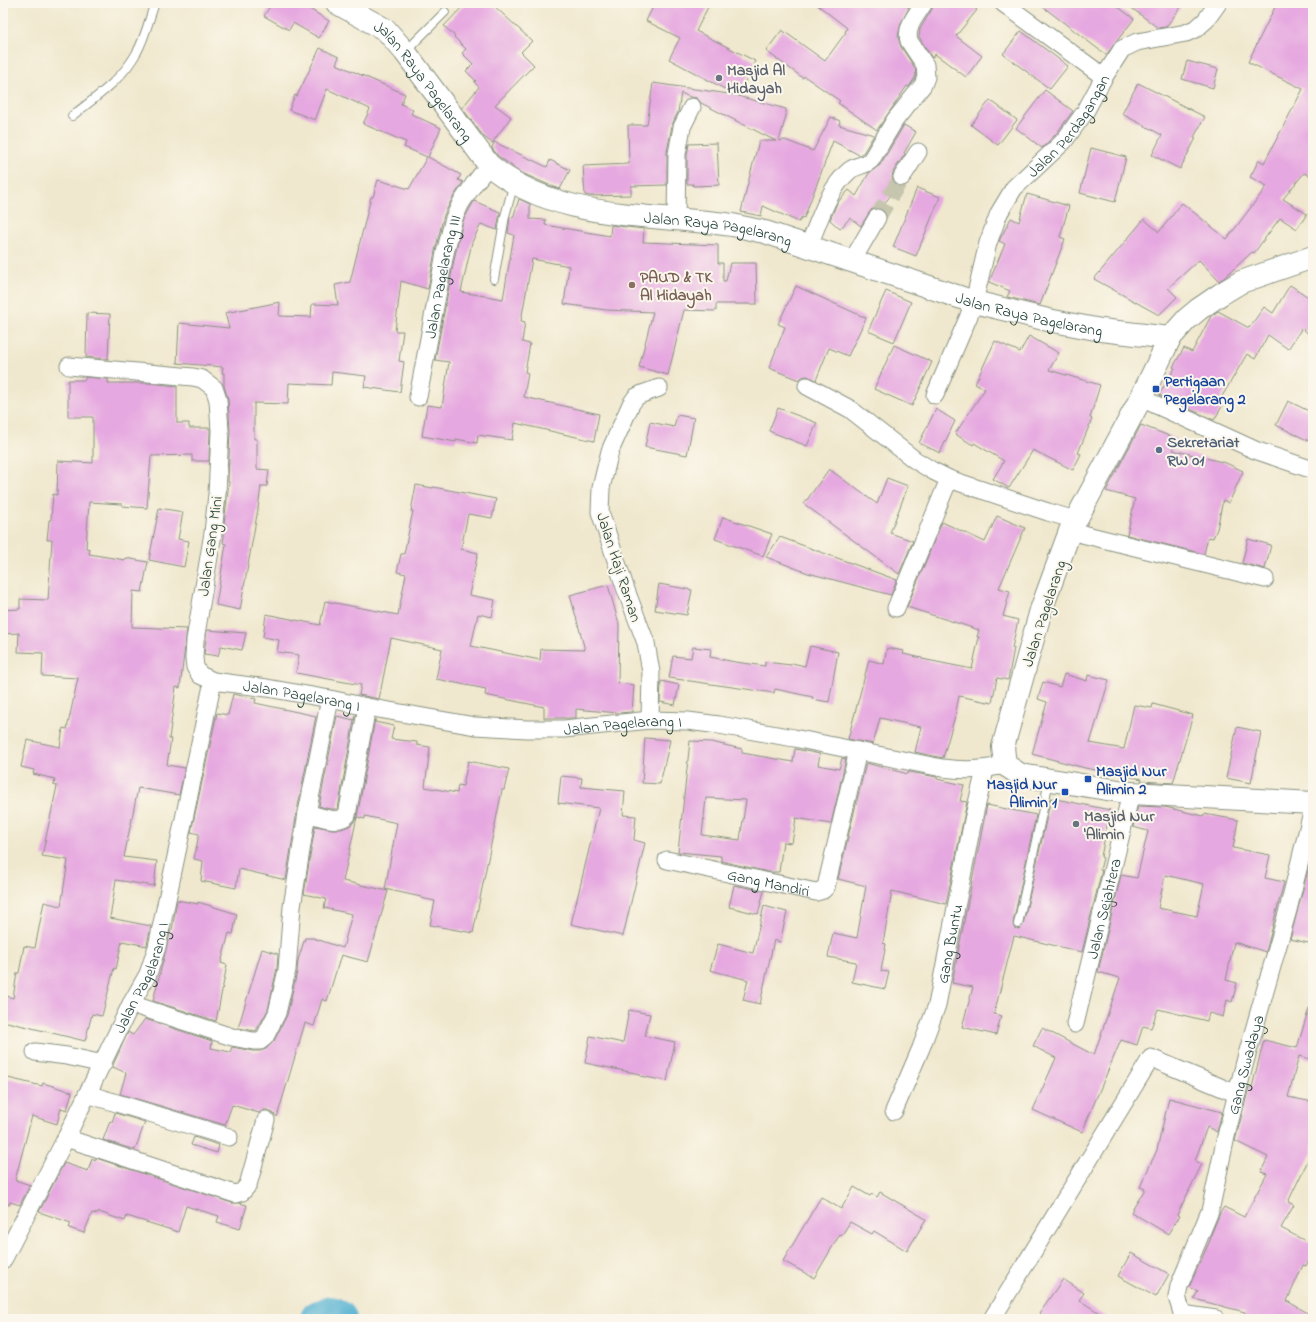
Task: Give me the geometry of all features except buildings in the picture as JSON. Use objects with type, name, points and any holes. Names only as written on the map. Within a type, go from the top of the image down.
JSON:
[{"type":"street","name":"Jalan Raya Pagelarang","points":[[338,3],[386,30],[406,52],[489,165],[501,175],[546,198],[578,208],[617,214],[739,227],[765,232],[974,302],[1048,320],[1101,330],[1170,338]]},
{"type":"street","points":[[808,246],[834,191],[849,171],[855,167],[868,163],[871,160],[895,120],[923,85],[926,78],[926,65],[907,37],[908,29],[924,3]]},
{"type":"street","points":[[1003,3],[1104,76]]},
{"type":"street","name":"Jalan Perdagangan","points":[[935,395],[974,302],[988,243],[999,213],[1014,188],[1064,141],[1086,112],[1104,76],[1122,49],[1137,42],[1186,33],[1197,28],[1206,20],[1218,3]]},
{"type":"street","points":[[676,220],[677,154],[682,127],[692,107]]},
{"type":"street","points":[[902,177],[918,152]]},
{"type":"street","name":"Jalan Pagelarang III","points":[[418,397],[445,253],[454,218],[460,203],[489,165]]},
{"type":"street","points":[[852,261],[877,218]]},
{"type":"street","name":"Jalan Pagelarang","points":[[995,767],[1003,747],[1041,610],[1072,525],[1141,398],[1170,338],[1187,319],[1199,309],[1242,282],[1313,257]]},
{"type":"street","name":"Jalan Gang Mini","points":[[69,366],[193,376],[202,379],[214,388],[218,400],[220,431],[217,494],[213,533],[195,640],[194,658],[195,667],[200,674],[213,681]]},
{"type":"street","points":[[807,386],[850,408],[915,460],[933,472],[949,479],[1048,512],[1072,525],[1265,579]]},
{"type":"street","name":"Jalan Haji Raman","points":[[650,720],[651,672],[646,643],[626,590],[600,512],[601,488],[610,450],[631,404],[642,394],[659,388]]},
{"type":"street","points":[[1141,398],[1255,450],[1313,470]]},
{"type":"street","points":[[896,608],[949,479]]},
{"type":"street","name":"Jalan Pagelarang I","points":[[3,1260],[66,1138],[86,1094],[131,1004],[148,974],[157,947],[213,681],[330,699],[475,726],[527,729],[564,729],[650,720],[688,721],[719,725],[942,768],[965,771],[995,767]]},
{"type":"street","points":[[131,1004],[232,1037],[260,1041],[265,1037],[277,1012],[287,970],[292,906],[307,813],[330,699]]},
{"type":"street","points":[[307,813],[337,820],[343,819],[347,815],[367,707]]},
{"type":"street","name":"Gang Mandiri","points":[[667,860],[816,892],[823,890],[826,886],[858,751]]},
{"type":"street","points":[[995,767],[1021,775],[1132,793],[1313,803]]},
{"type":"street","name":"Gang Buntu","points":[[894,1111],[921,1048],[937,1005],[973,820],[995,767]]},
{"type":"street","name":"Jalan Sejahtera","points":[[1075,1024],[1132,793]]},
{"type":"street","name":"Gang Swadaya","points":[[1183,1316],[1177,1297],[1179,1286],[1210,1211],[1237,1094],[1288,910],[1313,808]]},
{"type":"street","points":[[35,1052],[67,1056],[102,1064]]},
{"type":"street","points":[[992,1319],[1151,1058],[1237,1094]]},
{"type":"street","points":[[86,1094],[229,1137]]},
{"type":"street","points":[[66,1138],[235,1194],[242,1192],[248,1185],[266,1120]]},
{"type":"street","points":[[1183,1316],[1216,1319]]},
{"type":"lane","points":[[72,116],[111,86],[128,67],[138,51],[155,3]]},
{"type":"lane","points":[[406,52],[445,12]]},
{"type":"lane","points":[[494,278],[505,216],[515,183]]},
{"type":"lane","points":[[1018,924],[1049,780]]},
{"type":"waterway","points":[[319,1319],[331,1315],[338,1319]]},
{"type":"tunnel","points":[[877,218],[902,177]]},
{"type":"place","name":"Masjid Al Hidayah","points":[[719,78]]},
{"type":"place","name":"PAUD & TK Al Hidayah","points":[[632,285]]},
{"type":"place","name":"Pertigaan Pegelarang 2","points":[[1156,389]]},
{"type":"place","name":"Sekretariat RW 01","points":[[1159,450]]},
{"type":"place","name":"Masjid Nur Alimin 2","points":[[1088,779]]},
{"type":"place","name":"Masjid Nur Alimin 1","points":[[1065,792]]},
{"type":"place","name":"Masjid Nur 'Alimin","points":[[1076,824]]}]
